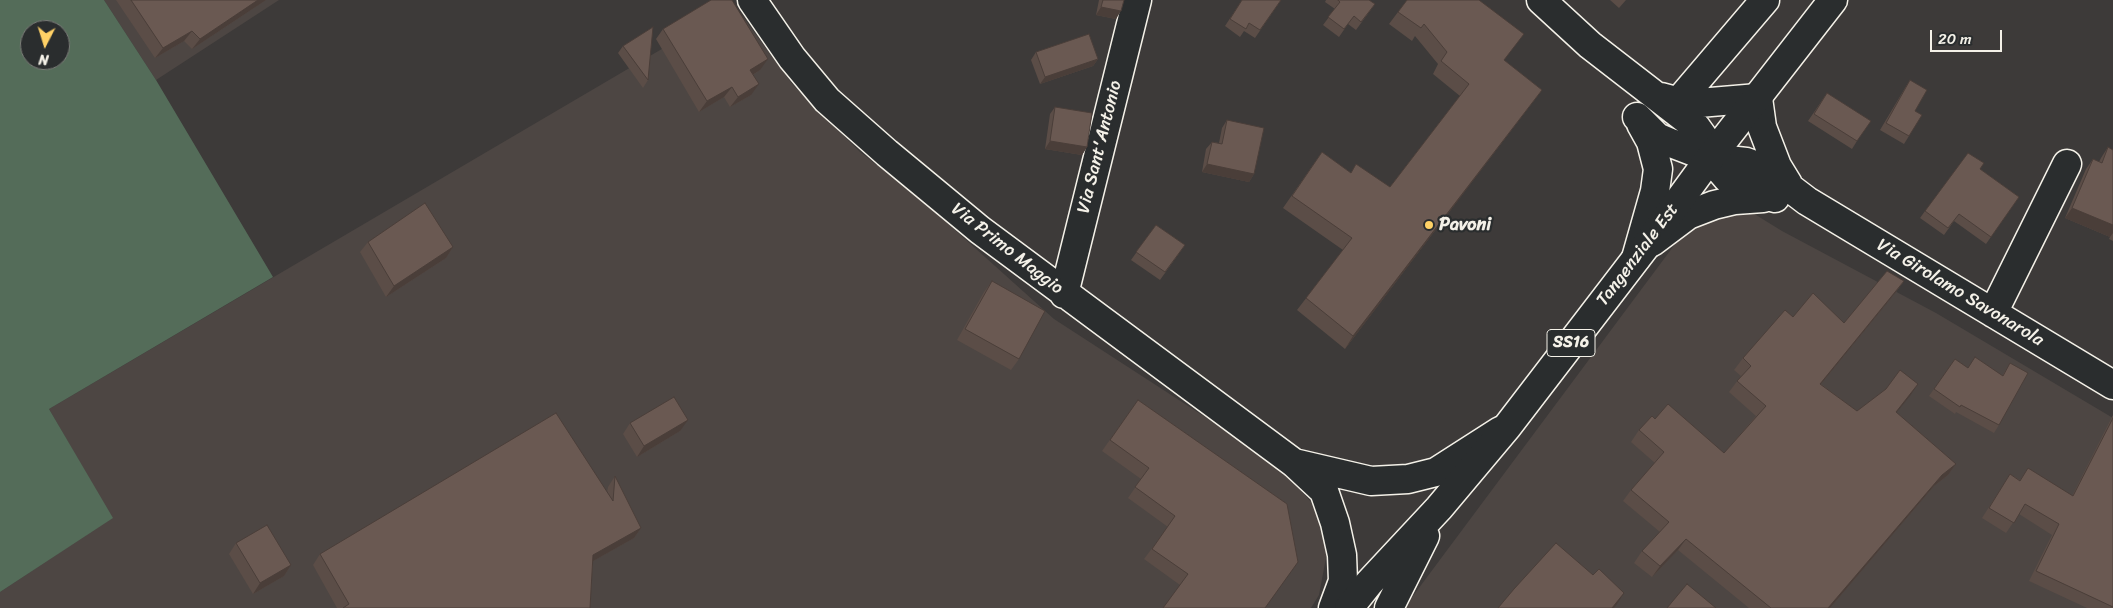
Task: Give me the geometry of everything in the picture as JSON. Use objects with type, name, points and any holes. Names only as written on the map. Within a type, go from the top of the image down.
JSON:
[{"type":"street","name":"Via Primo Maggio","points":[[752,0],[792,58],[827,100],[887,153],[980,230],[1294,464],[1324,491],[1335,523],[1342,555],[1342,581],[1333,608]]},
{"type":"street","name":"Via Sant'Antonio","points":[[1064,294],[1137,0]]},
{"type":"street","points":[[1541,0],[1590,45],[1696,127],[1706,141],[1710,158]]},
{"type":"street","points":[[1678,102],[1765,0]]},
{"type":"street","name":"Tangenziale Est","points":[[1349,608],[1369,583],[1440,508],[1506,427],[1640,253],[1710,158],[1833,0]]},
{"type":"street","points":[[1590,45],[1624,92],[1651,142],[1658,169],[1655,191],[1640,253]]},
{"type":"street","points":[[1646,90],[1678,102],[1704,104],[1758,98]]},
{"type":"street","name":"Via Girolamo Savonarola","points":[[1758,98],[1762,128],[1791,195]]},
{"type":"street","points":[[1637,117],[1657,137],[1710,158]]},
{"type":"street","name":"Via Girolamo Savonarola","points":[[1710,158],[1746,162],[1765,169],[1791,195],[1993,312],[2110,375]]},
{"type":"street","points":[[1993,312],[2067,164]]},
{"type":"street","points":[[1640,253],[1688,215],[1714,205],[1735,200],[1791,195]]},
{"type":"street","name":"Via Primo Maggio","points":[[1294,464],[1371,481],[1408,480],[1436,472],[1506,427]]},
{"type":"street","name":"Tangenziale Est","points":[[1389,608],[1440,508]]},
{"type":"shaded area","points":[[104,0],[279,0],[156,80]]},
{"type":"shaded area","points":[[735,6],[793,85],[860,152],[916,195],[1054,319],[1276,463],[1311,502],[1328,547],[1319,595],[1311,608],[0,608],[0,592],[112,518],[49,409]]},
{"type":"shaded area","points":[[1735,202],[1782,231],[1936,313],[2113,418],[2113,608],[1404,608],[1690,224]]},
{"type":"green space","points":[[0,0],[104,0],[156,80],[273,277],[49,409],[113,518],[0,592]]},
{"type":"building","points":[[131,0],[258,0],[200,39],[192,31],[163,48]]},
{"type":"building","points":[[711,0],[732,0],[768,59],[750,70],[759,84],[738,97],[732,87],[707,101],[663,29]]},
{"type":"building","points":[[1103,0],[1124,0],[1121,11],[1101,7]]},
{"type":"building","points":[[1242,0],[1281,0],[1260,30],[1249,23],[1246,29],[1230,19]]},
{"type":"building","points":[[1338,0],[1369,0],[1375,4],[1361,22],[1354,16],[1344,29],[1328,17],[1340,2]]},
{"type":"building","points":[[1407,0],[1479,0],[1524,34],[1504,60],[1542,90],[1353,336],[1306,298],[1352,238],[1292,196],[1322,152],[1351,173],[1356,164],[1390,187],[1469,84],[1441,61],[1447,52],[1424,24],[1421,28],[1398,12]]},
{"type":"building","points":[[653,27],[648,80],[623,46]]},
{"type":"building","points":[[1089,34],[1098,59],[1045,77],[1036,52]]},
{"type":"building","points":[[1910,80],[1927,90],[1915,111],[1922,115],[1909,136],[1886,123]]},
{"type":"building","points":[[1827,93],[1871,121],[1857,141],[1814,114]]},
{"type":"building","points":[[1055,107],[1092,113],[1087,147],[1050,141]]},
{"type":"building","points":[[1227,120],[1264,128],[1254,174],[1207,164],[1212,142],[1222,144]]},
{"type":"building","points":[[2108,147],[2113,150],[2113,225],[2072,208],[2093,159],[2102,163]]},
{"type":"building","points":[[1968,153],[1984,163],[1980,169],[2019,197],[1991,237],[1959,214],[1948,228],[1925,211]]},
{"type":"building","points":[[425,203],[453,247],[394,286],[368,242]]},
{"type":"building","points":[[1156,225],[1185,245],[1165,272],[1136,252]]},
{"type":"building","points":[[1887,271],[1904,281],[1820,384],[1857,411],[1886,389],[1900,370],[1918,384],[1896,412],[1956,464],[1942,475],[1828,608],[1771,608],[1686,539],[1660,566],[1642,551],[1669,522],[1631,490],[1664,452],[1639,430],[1652,416],[1655,419],[1668,404],[1724,453],[1766,406],[1737,381],[1751,366],[1743,358],[1785,310],[1793,317],[1813,293],[1844,323]]},
{"type":"building","points":[[992,281],[1045,311],[1019,359],[965,329]]},
{"type":"building","points":[[1975,357],[2003,376],[2010,363],[2028,373],[1999,425],[1961,405],[1960,407],[1934,389],[1955,359],[1968,368]]},
{"type":"building","points":[[674,397],[688,420],[644,446],[630,423]]},
{"type":"building","points":[[1138,400],[1287,504],[1298,562],[1265,608],[1163,608],[1188,574],[1152,549],[1175,516],[1135,487],[1149,468],[1110,440]]},
{"type":"building","points":[[556,413],[613,501],[615,476],[641,528],[593,555],[590,608],[343,608],[349,604],[320,554]]},
{"type":"building","points":[[2113,418],[2113,607],[2036,571],[2059,524],[2025,504],[2014,523],[1989,508],[2010,474],[2020,481],[2028,468],[2073,496]]},
{"type":"building","points":[[267,525],[291,565],[260,583],[236,543]]},
{"type":"building","points":[[1556,543],[1593,575],[1599,569],[1624,593],[1612,608],[1498,608],[1514,589]]},
{"type":"building","points":[[1687,584],[1716,608],[1667,608]]},
{"type":"place","name":"Pavoni","points":[[1429,225]]}]
